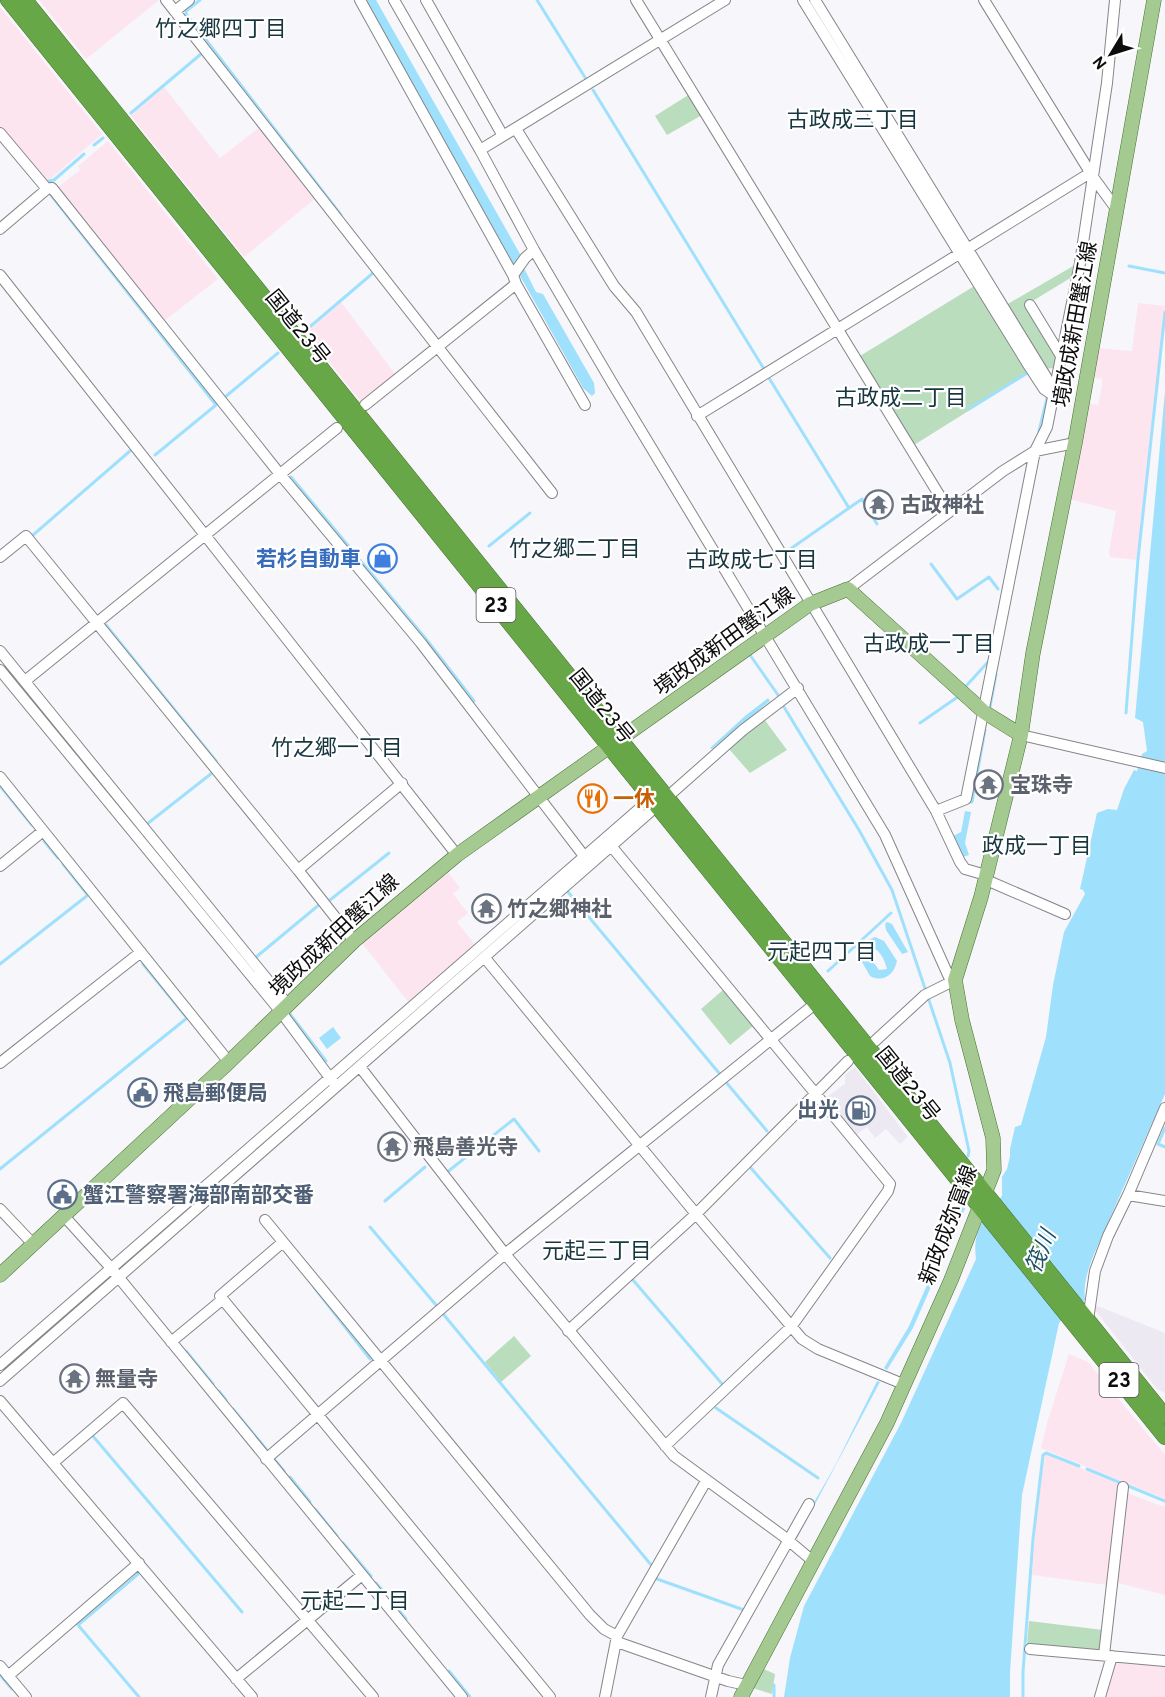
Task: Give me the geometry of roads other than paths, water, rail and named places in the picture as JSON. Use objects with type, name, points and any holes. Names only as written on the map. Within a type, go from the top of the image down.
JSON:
[{"type":"highway","name":"国道23号","points":[[8,0],[471,573],[616,744],[816,1003],[1165,1416]]},
{"type":"highway","name":"国道23号","points":[[25,0],[616,744],[984,1202]]},
{"type":"highway","name":"国道23号","points":[[1081,1318],[1165,1437]]},
{"type":"main road","name":"境政成新田蟹江線","points":[[1021,735],[1043,602],[1075,443],[1154,0]]},
{"type":"main road","name":"境政成新田蟹江線","points":[[0,1275],[229,1062],[354,941],[457,855],[810,604],[848,589]]},
{"type":"main road","points":[[848,589],[984,712],[1021,735]]},
{"type":"main road","name":"新政成弥富線","points":[[744,1691],[882,1432],[951,1280],[984,1202],[994,1170],[993,1138],[962,1020],[955,980],[981,897],[1021,735]]},
{"type":"street","points":[[166,0],[552,493]]},
{"type":"street","points":[[175,11],[189,0]]},
{"type":"street","points":[[360,0],[585,405]]},
{"type":"street","points":[[394,0],[480,150],[530,254],[767,636],[885,834],[949,977],[955,980]]},
{"type":"street","points":[[426,0],[503,136]]},
{"type":"street","points":[[636,0],[949,511]]},
{"type":"street","points":[[480,150],[725,0]]},
{"type":"street","points":[[803,0],[964,251]]},
{"type":"street","points":[[815,0],[1044,389],[1054,390]]},
{"type":"street","points":[[984,0],[1092,175],[1117,210]]},
{"type":"street","points":[[936,811],[966,799],[1035,451],[1047,427],[1080,263],[1107,83],[1115,0]]},
{"type":"street","points":[[516,129],[614,286],[636,312],[936,811],[960,862],[965,869],[1065,914]]},
{"type":"street","points":[[0,133],[47,189]]},
{"type":"street","points":[[697,416],[1092,175]]},
{"type":"street","points":[[0,229],[47,189],[52,188],[279,473],[421,643],[584,856]]},
{"type":"street","points":[[365,405],[438,347],[515,277],[530,254]]},
{"type":"street","points":[[0,275],[457,855]]},
{"type":"street","points":[[1030,304],[1061,356]]},
{"type":"street","points":[[25,681],[337,428]]},
{"type":"street","points":[[848,589],[949,511],[1035,451],[1075,443]]},
{"type":"street","points":[[0,557],[26,536],[354,941]]},
{"type":"street","points":[[2,657],[25,681],[285,1009],[336,1087]]},
{"type":"street","points":[[0,670],[285,1009]]},
{"type":"street","points":[[674,792],[743,730],[798,688]]},
{"type":"street","points":[[1021,735],[1165,768]]},
{"type":"street","points":[[0,777],[229,1062]]},
{"type":"street","points":[[298,870],[402,783]]},
{"type":"street","points":[[0,1365],[639,809]]},
{"type":"street","points":[[0,1381],[650,812]]},
{"type":"street","points":[[0,866],[44,831]]},
{"type":"street","points":[[612,847],[890,1184],[888,1191],[791,1327],[665,1446]]},
{"type":"street","points":[[0,1063],[141,952]]},
{"type":"street","points":[[485,958],[791,1327],[818,1349],[903,1384]]},
{"type":"street","points":[[875,1041],[928,993],[955,980]]},
{"type":"street","points":[[266,1459],[505,1254],[638,1144],[816,1003]]},
{"type":"street","points":[[568,1331],[696,1214],[848,1061]]},
{"type":"street","points":[[360,1067],[505,1254],[679,1462],[789,1541],[814,1562]]},
{"type":"street","points":[[1081,1318],[1108,1236],[1165,1108]]},
{"type":"street","points":[[1128,1195],[1165,1201]]},
{"type":"street","points":[[0,1209],[33,1244]]},
{"type":"street","points":[[64,1216],[111,1268],[462,1697]]},
{"type":"street","points":[[265,1220],[590,1615],[604,1629],[617,1639],[715,1677],[744,1691]]},
{"type":"street","points":[[283,1242],[220,1296],[550,1697]]},
{"type":"street","points":[[171,1342],[223,1299]]},
{"type":"street","points":[[0,1401],[252,1697]]},
{"type":"street","points":[[54,1462],[123,1403],[373,1697]]},
{"type":"street","points":[[605,1697],[617,1639],[706,1481]]},
{"type":"street","points":[[1100,1697],[1108,1655],[1122,1487]]},
{"type":"street","points":[[711,1697],[718,1665],[809,1504]]},
{"type":"street","points":[[8,1676],[139,1563]]},
{"type":"street","points":[[236,1679],[362,1575]]},
{"type":"street","points":[[1030,1649],[1165,1661]]},
{"type":"street","points":[[0,1666],[26,1697]]},
{"type":"water","points":[[365,0],[376,0],[520,254],[522,264],[536,292],[543,294],[594,383],[595,393],[592,396],[583,388]]},
{"type":"water","name":"筏川","points":[[1165,391],[1165,1094],[1094,1254],[1085,1282],[1085,1300],[1059,1323],[1022,1495],[1010,1697],[784,1697],[790,1658],[804,1606],[901,1423],[976,1259],[976,1240],[981,1224],[1002,1196],[1002,1177],[1007,1169],[1015,1127],[1021,1125],[1046,1037],[1053,985],[1064,932],[1085,894],[1080,889],[1097,813],[1108,809],[1117,810],[1124,789],[1134,770],[1137,771],[1142,754],[1147,751],[1143,722],[1135,718]]},
{"type":"water","points":[[768,698],[770,701],[712,749],[710,748],[745,716]]},
{"type":"water","points":[[965,811],[971,812],[965,843],[969,855],[962,857],[953,836],[961,832]]},
{"type":"water","points":[[887,922],[892,924],[908,952],[902,954],[886,930]]},
{"type":"water","points":[[875,937],[884,941],[897,961],[891,974],[879,979],[870,976],[858,955],[861,943]],"holes":[[[871,947],[882,956],[887,969],[879,970],[867,953],[866,950]]]},
{"type":"water","points":[[333,1027],[341,1038],[327,1049],[319,1038]]},
{"type":"water","points":[[964,1201],[967,1204],[913,1328],[887,1370],[884,1368],[909,1326]]},
{"type":"water","points":[[877,1381],[880,1382],[796,1540],[793,1539],[836,1464]]},
{"type":"waterway","points":[[200,0],[186,11],[186,14],[341,215]]},
{"type":"waterway","points":[[537,0],[586,79]]},
{"type":"waterway","points":[[131,113],[201,54]]},
{"type":"waterway","points":[[593,90],[764,369]]},
{"type":"waterway","points":[[94,145],[103,138]]},
{"type":"waterway","points":[[49,181],[54,180],[84,154]]},
{"type":"waterway","points":[[51,195],[216,405],[155,455]]},
{"type":"waterway","points":[[1129,266],[1165,273]]},
{"type":"waterway","points":[[305,331],[373,273]]},
{"type":"waterway","points":[[1126,713],[1138,559],[1165,312]]},
{"type":"waterway","points":[[225,397],[278,353]]},
{"type":"waterway","points":[[969,409],[1029,372]]},
{"type":"waterway","points":[[769,378],[849,508],[862,499],[877,524]]},
{"type":"waterway","points":[[1039,431],[1047,398]]},
{"type":"waterway","points":[[33,535],[130,451]]},
{"type":"waterway","points":[[291,477],[351,549]]},
{"type":"waterway","points":[[786,552],[849,508]]},
{"type":"waterway","points":[[489,546],[530,513]]},
{"type":"waterway","points":[[360,560],[474,701]]},
{"type":"waterway","points":[[931,564],[957,599],[989,577],[998,589]]},
{"type":"waterway","points":[[106,625],[216,761]]},
{"type":"waterway","points":[[750,655],[778,695]]},
{"type":"waterway","points":[[967,685],[988,662]]},
{"type":"waterway","points":[[990,707],[996,674]]},
{"type":"waterway","points":[[920,723],[959,696]]},
{"type":"waterway","points":[[784,707],[859,830],[892,890],[950,1063],[969,1151],[968,1156]]},
{"type":"waterway","points":[[972,802],[985,730]]},
{"type":"waterway","points":[[147,824],[212,773]]},
{"type":"waterway","points":[[0,786],[32,825]]},
{"type":"waterway","points":[[44,841],[58,858]]},
{"type":"waterway","points":[[330,900],[389,853]]},
{"type":"waterway","points":[[63,864],[86,893]]},
{"type":"waterway","points":[[568,892],[719,1073]]},
{"type":"waterway","points":[[0,964],[88,895]]},
{"type":"waterway","points":[[255,958],[320,904]]},
{"type":"waterway","points":[[828,971],[891,913]]},
{"type":"waterway","points":[[0,1169],[187,1018],[143,964]]},
{"type":"waterway","points":[[290,1014],[326,1061]]},
{"type":"waterway","points":[[725,1081],[767,1131]]},
{"type":"waterway","points":[[446,1173],[514,1119],[539,1151]]},
{"type":"waterway","points":[[1165,1128],[1158,1144],[1165,1147]]},
{"type":"waterway","points":[[385,1201],[425,1167]]},
{"type":"waterway","points":[[750,1167],[830,1258]]},
{"type":"waterway","points":[[370,1227],[436,1305]]},
{"type":"waterway","points":[[633,1280],[723,1385]]},
{"type":"waterway","points":[[314,1287],[370,1359]]},
{"type":"waterway","points":[[444,1315],[652,1566]]},
{"type":"waterway","points":[[186,1351],[213,1384]]},
{"type":"waterway","points":[[219,1391],[226,1400]]},
{"type":"waterway","points":[[716,1408],[818,1478]]},
{"type":"waterway","points":[[233,1409],[266,1449]]},
{"type":"waterway","points":[[92,1435],[242,1612]]},
{"type":"waterway","points":[[1023,1697],[1033,1539],[1043,1455],[1046,1453],[1079,1466]]},
{"type":"waterway","points":[[274,1459],[284,1471]]},
{"type":"waterway","points":[[1087,1469],[1165,1501]]},
{"type":"waterway","points":[[290,1477],[310,1502]]},
{"type":"waterway","points":[[315,1509],[337,1536]]},
{"type":"waterway","points":[[343,1543],[371,1576]]},
{"type":"waterway","points":[[138,1574],[78,1625],[139,1697]]},
{"type":"waterway","points":[[657,1579],[744,1610]]},
{"type":"waterway","points":[[376,1583],[383,1591]]},
{"type":"waterway","points":[[395,1606],[406,1619]]},
{"type":"waterway","points":[[449,1671],[470,1697]]},
{"type":"waterway","points":[[0,1675],[12,1689]]},
{"type":"waterway","points":[[774,1685],[774,1697]]},
{"type":"place","name":"古政神社","points":[[879,505]]},
{"type":"place","name":"若杉自動車","points":[[382,559]]},
{"type":"place","name":"宝珠寺","points":[[989,785]]},
{"type":"place","name":"一休","points":[[592,799]]},
{"type":"place","name":"竹之郷神社","points":[[486,909]]},
{"type":"place","name":"飛島郵便局","points":[[142,1093]]},
{"type":"place","name":"出光","points":[[860,1110]]},
{"type":"place","name":"飛島善光寺","points":[[392,1147]]},
{"type":"place","name":"蟹江警察署海部南部交番","points":[[62,1195]]},
{"type":"place","name":"無量寺","points":[[74,1379]]},
{"type":"district","name":"竹之郷四丁目","points":[[221,28]]},
{"type":"district","name":"古政成三丁目","points":[[853,119]]},
{"type":"district","name":"古政成二丁目","points":[[901,397]]},
{"type":"district","name":"竹之郷二丁目","points":[[575,548]]},
{"type":"district","name":"古政成七丁目","points":[[752,559]]},
{"type":"district","name":"古政成一丁目","points":[[929,643]]},
{"type":"district","name":"竹之郷一丁目","points":[[337,747]]},
{"type":"district","name":"政成一丁目","points":[[1037,845]]},
{"type":"district","name":"元起四丁目","points":[[822,951]]},
{"type":"district","name":"元起三丁目","points":[[597,1250]]},
{"type":"district","name":"元起二丁目","points":[[355,1600]]}]
